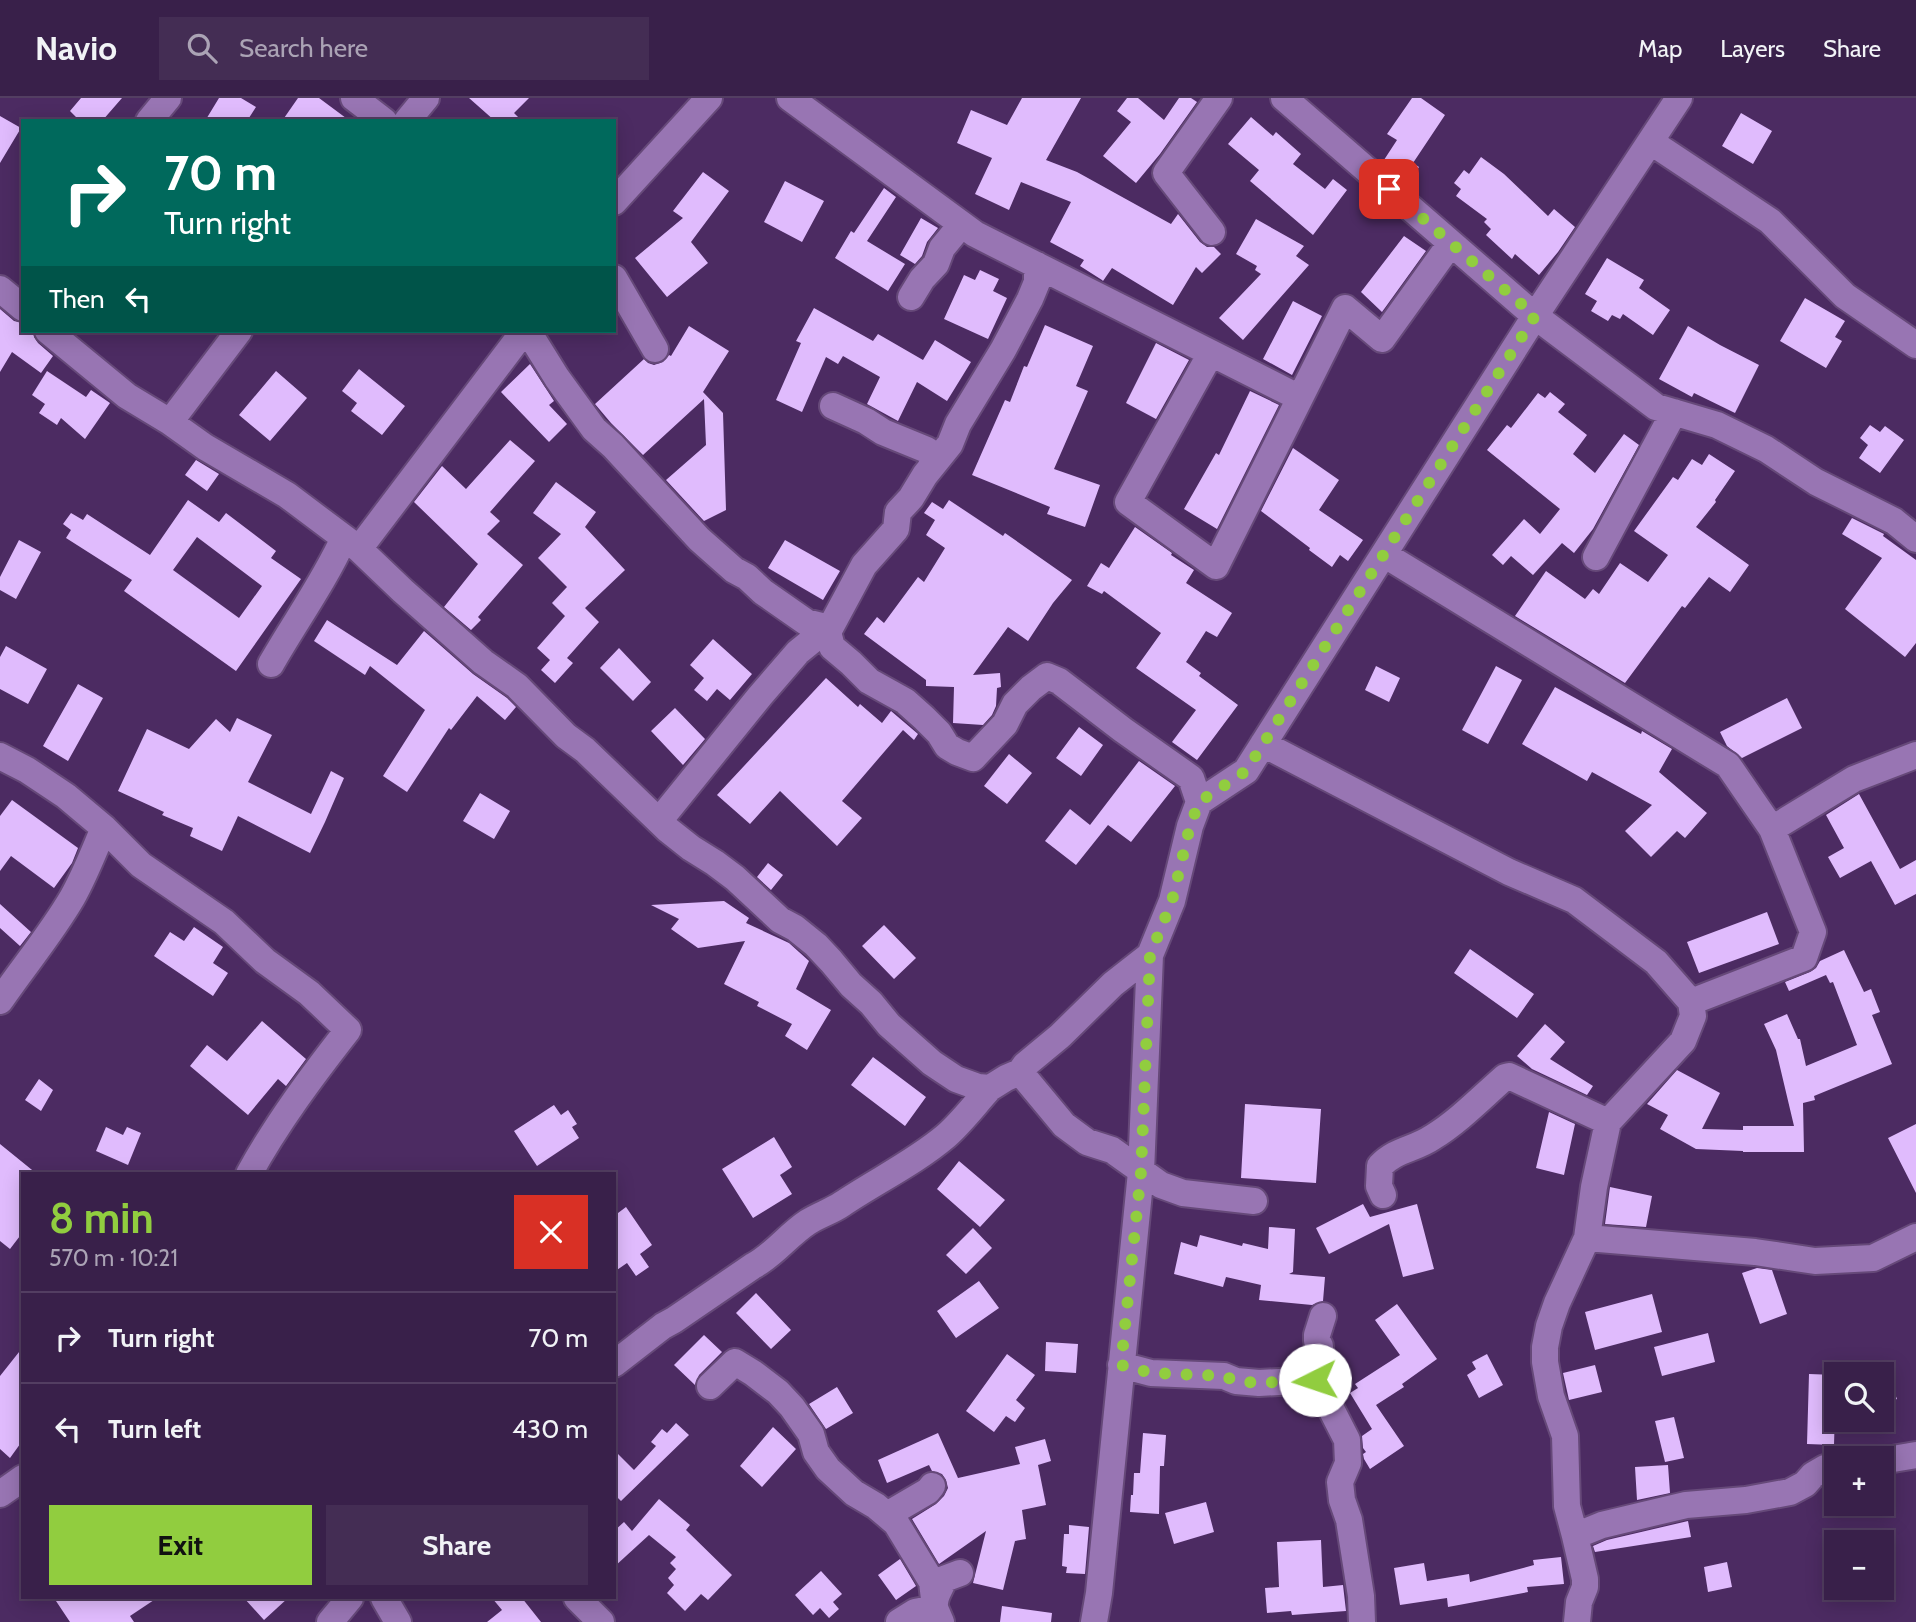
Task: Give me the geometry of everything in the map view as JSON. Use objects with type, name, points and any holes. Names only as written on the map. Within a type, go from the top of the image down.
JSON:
[{"type":"street","points":[[151,119],[168,98]]},
{"type":"street","points":[[355,98],[381,119]]},
{"type":"street","points":[[409,119],[426,98]]},
{"type":"street","points":[[616,200],[709,98]]},
{"type":"street","points":[[790,98],[961,225],[1300,398]]},
{"type":"street","points":[[1212,232],[1166,173],[1219,98]]},
{"type":"street","points":[[1284,98],[1535,316],[1656,407],[1717,425],[1766,449],[1816,482],[1894,522],[1916,539]]},
{"type":"street","points":[[1094,1622],[1141,1172],[1150,955],[1172,901],[1190,826],[1199,802],[1246,771],[1535,316],[1679,98]]},
{"type":"street","points":[[1651,142],[1770,221],[1845,296],[1916,345]]},
{"type":"street","points":[[911,297],[922,279],[936,264],[942,248],[961,225]]},
{"type":"street","points":[[1211,353],[1128,502],[1216,566],[1345,308],[1382,339],[1451,243]]},
{"type":"street","points":[[659,821],[798,652],[830,630],[864,565],[895,529],[898,512],[950,444],[958,424],[1030,299],[1037,282],[1037,265]]},
{"type":"street","points":[[616,281],[655,349]]},
{"type":"street","points":[[50,333],[127,396],[205,447],[287,495],[351,543],[475,654],[517,686],[566,736],[585,750],[659,821],[691,848],[734,878],[780,920],[816,945],[889,1025],[932,1063],[956,1079],[978,1087],[990,1088]]},
{"type":"street","points":[[170,422],[237,333]]},
{"type":"street","points":[[271,664],[292,626],[351,543],[522,333]]},
{"type":"street","points":[[526,333],[594,429],[613,446],[699,540],[734,570],[806,622],[830,630]]},
{"type":"street","points":[[833,406],[883,432],[928,450],[935,462]]},
{"type":"street","points":[[1596,557],[1674,412]]},
{"type":"street","points":[[1385,555],[1728,765],[1772,829],[1813,932],[1804,958],[1691,1002]]},
{"type":"street","points":[[830,630],[832,647],[869,681],[905,701],[939,733],[947,746],[957,752],[974,758],[1005,724],[1015,704],[1047,676],[1059,681],[1191,778],[1199,802]]},
{"type":"street","points":[[1263,744],[1509,872],[1574,900],[1656,962],[1691,1002],[1693,1016],[1683,1041],[1608,1122],[1594,1187],[1587,1238],[1556,1303],[1545,1347],[1551,1396],[1565,1436],[1567,1506],[1585,1579],[1577,1622]]},
{"type":"street","points":[[1772,829],[1854,779],[1916,755]]},
{"type":"street","points":[[0,756],[66,796],[104,828],[141,865],[224,922],[265,961],[309,993],[348,1030],[250,1172]]},
{"type":"street","points":[[0,1001],[73,897],[104,828]]},
{"type":"street","points":[[616,1362],[663,1326],[766,1259],[806,1224],[905,1166],[947,1135],[990,1088],[1020,1072],[1113,984],[1150,955]]},
{"type":"street","points":[[1020,1072],[1064,1125],[1087,1142],[1112,1150],[1161,1185],[1183,1192],[1254,1200]]},
{"type":"street","points":[[1382,1195],[1379,1186],[1380,1166],[1390,1155],[1432,1138],[1505,1077],[1509,1076],[1608,1122]]},
{"type":"street","points":[[1587,1238],[1755,1252],[1815,1261],[1873,1258],[1916,1237]]},
{"type":"street","points":[[1323,1316],[1317,1335],[1320,1346],[1315,1380],[1347,1440],[1349,1463],[1340,1482],[1361,1596],[1362,1622]]},
{"type":"street","points":[[710,1386],[735,1362],[778,1392],[811,1434],[816,1452],[828,1469],[854,1493],[897,1523],[932,1582],[937,1609]]},
{"type":"street","points":[[1121,1365],[1151,1373],[1224,1376],[1236,1381],[1259,1383],[1315,1380]]},
{"type":"street","points":[[1894,1459],[1916,1455]]},
{"type":"street","points":[[1575,1536],[1602,1525],[1686,1505],[1746,1500],[1790,1492],[1824,1469]]},
{"type":"street","points":[[0,1494],[21,1479]]},
{"type":"street","points":[[887,1515],[932,1486]]},
{"type":"street","points":[[937,1609],[944,1578],[960,1573]]},
{"type":"street","points":[[330,1622],[349,1599]]},
{"type":"street","points":[[385,1599],[398,1622]]},
{"type":"street","points":[[578,1599],[601,1622]]},
{"type":"street","points":[[899,1622],[915,1612],[937,1609]]},
{"type":"building","points":[[81,98],[122,98],[104,119],[78,119],[70,111]]},
{"type":"building","points":[[219,98],[241,98],[256,107],[248,119],[206,119]]},
{"type":"building","points":[[298,98],[319,98],[347,119],[283,119]]},
{"type":"building","points":[[469,98],[529,98],[514,113],[520,119],[493,119]]},
{"type":"building","points":[[1022,98],[1081,98],[1046,160],[1077,172],[1171,224],[1178,214],[1200,242],[1207,247],[1214,247],[1221,254],[1202,273],[1196,267],[1173,305],[1112,268],[1103,281],[1080,266],[1084,260],[1050,242],[1071,202],[1021,182],[1009,210],[975,194],[992,158],[957,143],[971,110],[1007,125]]},
{"type":"building","points":[[1127,98],[1138,98],[1164,120],[1179,98],[1191,98],[1197,102],[1136,183],[1103,156],[1131,122],[1117,111]]},
{"type":"building","points":[[1412,98],[1421,98],[1445,115],[1413,163],[1419,167],[1408,183],[1382,163],[1397,140],[1387,134]]},
{"type":"building","points":[[1741,113],[1772,131],[1753,164],[1722,146]]},
{"type":"building","points":[[0,116],[21,128],[0,163]]},
{"type":"building","points":[[1251,117],[1273,136],[1276,132],[1301,154],[1293,164],[1325,189],[1333,179],[1347,190],[1313,235],[1250,181],[1259,170],[1228,144]]},
{"type":"building","points":[[1481,157],[1504,174],[1548,216],[1554,209],[1575,227],[1539,275],[1515,254],[1512,259],[1486,235],[1491,229],[1484,222],[1487,219],[1456,196],[1461,189],[1454,183],[1464,170],[1469,174]]},
{"type":"building","points":[[703,172],[729,191],[691,242],[708,263],[667,297],[635,258],[683,218],[673,211]]},
{"type":"building","points":[[785,181],[824,201],[802,242],[764,222]]},
{"type":"building","points":[[884,188],[896,197],[867,241],[905,264],[888,291],[835,258],[851,231],[854,233]]},
{"type":"building","points":[[921,218],[938,228],[915,264],[900,255]]},
{"type":"building","points":[[1256,219],[1304,246],[1296,256],[1309,265],[1243,340],[1219,318],[1261,274],[1255,270],[1257,266],[1236,254]]},
{"type":"building","points":[[1404,236],[1426,251],[1382,312],[1361,292]]},
{"type":"building","points":[[1607,258],[1644,280],[1639,288],[1670,310],[1653,335],[1623,314],[1620,319],[1612,315],[1608,321],[1591,311],[1597,301],[1585,294]]},
{"type":"building","points":[[980,270],[999,279],[993,291],[1007,298],[988,339],[944,319],[964,275],[975,280]]},
{"type":"building","points":[[1805,298],[1845,321],[1835,337],[1842,341],[1826,368],[1780,341]]},
{"type":"building","points":[[1293,301],[1322,316],[1292,375],[1263,359]]},
{"type":"building","points":[[814,308],[873,341],[878,334],[923,360],[935,340],[971,362],[947,401],[917,382],[898,421],[867,404],[880,377],[843,356],[838,364],[826,357],[802,412],[776,400],[801,343],[796,341]]},
{"type":"building","points":[[0,309],[14,321],[21,323],[21,333],[33,333],[38,343],[53,356],[41,373],[12,352],[0,372]]},
{"type":"building","points":[[1045,325],[1093,346],[1076,386],[1088,391],[1054,469],[1100,485],[1085,527],[1047,514],[1050,507],[972,475],[1005,400],[1010,402],[1024,366],[1027,367]]},
{"type":"building","points":[[689,326],[729,351],[703,392],[723,413],[726,510],[704,521],[666,480],[706,445],[704,399],[643,455],[595,404],[644,359],[654,365],[671,356]]},
{"type":"building","points":[[1688,326],[1759,365],[1735,413],[1694,393],[1692,397],[1659,379]]},
{"type":"building","points":[[1156,343],[1189,360],[1156,419],[1126,403]]},
{"type":"building","points":[[530,364],[554,401],[549,405],[567,424],[549,442],[501,392]]},
{"type":"building","points":[[359,369],[405,406],[382,435],[351,411],[357,403],[342,391]]},
{"type":"building","points":[[47,371],[86,397],[91,390],[110,403],[85,439],[61,418],[57,425],[39,413],[45,404],[32,395]]},
{"type":"building","points":[[276,371],[307,398],[270,441],[239,415]]},
{"type":"building","points":[[1250,391],[1279,405],[1217,529],[1184,509],[1216,453],[1219,455]]},
{"type":"building","points":[[1550,392],[1565,404],[1558,412],[1587,435],[1573,454],[1595,473],[1624,434],[1639,445],[1593,529],[1574,553],[1562,543],[1533,575],[1511,556],[1503,565],[1492,555],[1524,519],[1540,534],[1560,509],[1487,450],[1507,425],[1511,428],[1538,393],[1545,398]]},
{"type":"building","points":[[1870,425],[1880,432],[1885,426],[1904,440],[1880,473],[1859,458],[1868,445],[1860,438]]},
{"type":"building","points":[[510,440],[535,461],[490,512],[500,521],[487,534],[523,565],[478,617],[481,620],[471,630],[444,607],[478,564],[414,502],[442,466],[466,489]]},
{"type":"building","points":[[1293,448],[1339,480],[1319,510],[1363,540],[1348,561],[1340,555],[1332,567],[1261,511]]},
{"type":"building","points":[[1709,454],[1735,471],[1716,502],[1696,527],[1749,565],[1730,592],[1709,577],[1685,608],[1682,606],[1625,683],[1515,616],[1546,571],[1585,599],[1593,589],[1599,594],[1620,563],[1648,582],[1668,555],[1634,531],[1673,477],[1678,480],[1692,459],[1702,465]]},
{"type":"building","points":[[196,460],[219,474],[207,491],[185,475]]},
{"type":"building","points":[[556,482],[596,512],[585,527],[625,570],[585,608],[599,622],[567,658],[573,663],[555,683],[541,670],[550,660],[537,648],[565,616],[552,603],[567,587],[538,558],[561,534],[533,513]]},
{"type":"building","points":[[188,500],[219,522],[226,513],[276,551],[271,558],[301,579],[236,671],[124,591],[132,580],[66,538],[71,530],[63,524],[71,513],[83,520],[87,514],[150,555]],"holes":[[[197,537],[262,586],[239,618],[173,570]]]},
{"type":"building","points":[[949,500],[1003,536],[1005,533],[1072,580],[1028,641],[1008,627],[973,675],[1000,673],[1001,687],[997,688],[996,706],[983,725],[953,723],[954,687],[926,686],[926,680],[864,634],[877,617],[884,623],[918,577],[924,582],[945,548],[926,535],[935,520],[924,513],[932,502],[943,509]]},
{"type":"building","points":[[1852,518],[1884,534],[1883,536],[1916,560],[1916,643],[1905,657],[1845,609],[1882,558],[1842,534]]},
{"type":"building","points":[[1135,527],[1194,570],[1186,583],[1232,613],[1217,637],[1206,631],[1186,662],[1201,673],[1199,676],[1238,705],[1197,760],[1172,742],[1196,710],[1136,668],[1161,633],[1104,591],[1102,594],[1087,586],[1101,563],[1109,568]]},
{"type":"building","points":[[19,540],[41,552],[16,599],[0,590],[0,577]]},
{"type":"building","points":[[785,540],[840,571],[823,600],[768,568]]},
{"type":"building","points":[[327,620],[397,665],[424,631],[516,707],[505,720],[477,696],[451,730],[449,728],[407,792],[383,776],[425,710],[370,666],[365,675],[314,641]]},
{"type":"building","points":[[713,639],[752,674],[730,700],[717,689],[707,701],[694,690],[704,678],[690,665]]},
{"type":"building","points":[[6,646],[47,669],[28,704],[0,689],[0,657]]},
{"type":"building","points":[[619,648],[651,682],[633,701],[600,668]]},
{"type":"building","points":[[1376,666],[1400,678],[1389,702],[1365,690]]},
{"type":"building","points":[[1496,666],[1522,680],[1488,744],[1462,730]]},
{"type":"building","points":[[826,678],[858,707],[860,704],[882,723],[891,711],[918,734],[914,740],[903,730],[842,801],[862,818],[837,846],[780,791],[750,824],[717,795]]},
{"type":"building","points":[[78,684],[103,698],[68,761],[43,746]]},
{"type":"building","points":[[1555,687],[1672,749],[1659,772],[1707,813],[1685,838],[1677,831],[1651,857],[1625,831],[1652,805],[1592,772],[1587,781],[1522,744]]},
{"type":"building","points":[[1787,698],[1802,728],[1742,758],[1727,746],[1720,732]]},
{"type":"building","points":[[675,708],[705,739],[683,765],[651,731]]},
{"type":"building","points":[[237,718],[272,735],[248,782],[311,814],[331,771],[344,778],[310,853],[238,816],[222,851],[190,836],[193,828],[118,791],[147,729],[189,749],[216,719],[230,732]]},
{"type":"building","points":[[1079,727],[1103,745],[1081,776],[1056,758]]},
{"type":"building","points":[[1009,754],[1032,773],[1007,804],[984,786]]},
{"type":"building","points":[[1139,761],[1175,786],[1131,842],[1108,825],[1076,865],[1045,841],[1070,809],[1090,825]]},
{"type":"building","points":[[480,793],[510,811],[494,839],[463,821]]},
{"type":"building","points":[[1859,794],[1900,869],[1916,860],[1916,894],[1895,905],[1871,861],[1840,878],[1828,857],[1844,848],[1826,815]]},
{"type":"building","points":[[12,800],[78,848],[72,863],[54,888],[11,856],[0,871],[0,816]]},
{"type":"building","points":[[768,863],[783,875],[771,890],[757,877]]},
{"type":"building","points":[[724,901],[749,918],[746,923],[789,943],[809,961],[796,989],[831,1010],[807,1050],[785,1036],[792,1024],[757,1006],[759,1002],[724,984],[745,941],[698,948],[671,929],[679,919],[651,905]]},
{"type":"building","points":[[0,904],[31,932],[20,946],[0,928]]},
{"type":"building","points":[[1767,912],[1779,944],[1699,973],[1687,942]]},
{"type":"building","points":[[884,925],[916,958],[894,979],[862,946]]},
{"type":"building","points":[[194,927],[223,947],[213,963],[228,973],[213,996],[154,956],[170,932],[184,941]]},
{"type":"building","points":[[1470,949],[1534,994],[1517,1018],[1454,973]]},
{"type":"building","points":[[1844,950],[1864,992],[1871,989],[1880,1012],[1872,1015],[1892,1064],[1803,1103],[1804,1152],[1696,1149],[1660,1129],[1668,1115],[1647,1104],[1677,1070],[1720,1093],[1702,1129],[1743,1130],[1743,1126],[1794,1126],[1776,1050],[1764,1024],[1787,1014],[1800,1039],[1806,1066],[1857,1045],[1833,982],[1830,983],[1826,975],[1789,991],[1785,982],[1810,972],[1820,961]]},
{"type":"building","points":[[262,1021],[306,1059],[286,1086],[278,1079],[248,1115],[190,1066],[207,1045],[227,1061]]},
{"type":"building","points":[[1545,1024],[1565,1042],[1550,1059],[1593,1086],[1587,1095],[1532,1069],[1517,1056]]},
{"type":"building","points":[[873,1057],[926,1097],[905,1126],[851,1085]]},
{"type":"building","points":[[39,1079],[53,1090],[41,1111],[25,1100]]},
{"type":"building","points":[[1245,1104],[1321,1109],[1316,1183],[1241,1178]]},
{"type":"building","points":[[554,1105],[561,1115],[568,1110],[577,1124],[572,1127],[579,1138],[537,1166],[514,1131]]},
{"type":"building","points":[[1549,1112],[1575,1124],[1564,1175],[1536,1168]]},
{"type":"building","points":[[1916,1124],[1916,1193],[1888,1138]]},
{"type":"building","points":[[106,1127],[123,1135],[127,1127],[141,1133],[128,1165],[96,1151]]},
{"type":"building","points":[[774,1137],[792,1167],[780,1175],[792,1194],[753,1218],[722,1169]]},
{"type":"building","points":[[0,1144],[35,1172],[21,1172],[21,1235],[10,1249],[0,1241]]},
{"type":"building","points":[[959,1161],[1005,1200],[980,1227],[937,1189]]},
{"type":"building","points":[[1610,1187],[1652,1196],[1646,1227],[1605,1224]]},
{"type":"building","points":[[1363,1204],[1370,1217],[1417,1204],[1434,1269],[1403,1277],[1389,1224],[1329,1254],[1316,1228]]},
{"type":"building","points":[[626,1207],[652,1245],[640,1254],[649,1267],[636,1276],[627,1263],[616,1271],[616,1214]]},
{"type":"building","points":[[1269,1227],[1295,1229],[1293,1272],[1289,1274],[1325,1277],[1323,1301],[1312,1305],[1259,1300],[1261,1285],[1226,1277],[1223,1287],[1174,1274],[1181,1242],[1197,1247],[1200,1235],[1242,1246],[1243,1243],[1268,1249]]},
{"type":"building","points":[[973,1228],[992,1248],[966,1274],[946,1255]]},
{"type":"building","points":[[1757,1268],[1772,1270],[1787,1314],[1760,1324],[1742,1273]]},
{"type":"building","points":[[979,1281],[999,1308],[956,1338],[937,1311]]},
{"type":"building","points":[[756,1293],[791,1330],[771,1349],[736,1313]]},
{"type":"building","points":[[1652,1294],[1662,1332],[1595,1350],[1585,1312]]},
{"type":"building","points":[[1397,1304],[1437,1359],[1402,1384],[1404,1387],[1376,1405],[1404,1446],[1370,1469],[1364,1459],[1363,1454],[1366,1452],[1362,1436],[1372,1429],[1350,1393],[1358,1388],[1355,1384],[1400,1355],[1375,1320]]},
{"type":"building","points":[[1708,1333],[1715,1362],[1662,1376],[1654,1347]]},
{"type":"building","points":[[704,1335],[722,1352],[699,1375],[695,1385],[674,1365]]},
{"type":"building","points":[[1046,1342],[1078,1344],[1076,1373],[1045,1371]]},
{"type":"building","points":[[21,1350],[21,1443],[10,1458],[0,1449],[0,1376]]},
{"type":"building","points":[[1007,1354],[1035,1375],[1016,1400],[1025,1408],[1015,1422],[1006,1416],[994,1432],[966,1411]]},
{"type":"building","points":[[1487,1354],[1503,1385],[1479,1398],[1467,1375],[1476,1369],[1472,1362]]},
{"type":"building","points":[[1595,1365],[1602,1392],[1569,1400],[1563,1373]]},
{"type":"building","points":[[1809,1374],[1824,1375],[1824,1432],[1834,1432],[1834,1445],[1807,1444]]},
{"type":"building","points":[[837,1387],[853,1413],[826,1429],[809,1404]]},
{"type":"building","points":[[1674,1417],[1684,1458],[1665,1462],[1655,1421]]},
{"type":"building","points":[[676,1423],[689,1435],[621,1501],[616,1496],[616,1452],[634,1470],[656,1446],[651,1442],[662,1429],[667,1433]]},
{"type":"building","points":[[773,1427],[796,1449],[762,1487],[740,1466]]},
{"type":"building","points":[[938,1433],[958,1478],[1020,1464],[1015,1447],[1045,1439],[1051,1461],[1038,1465],[1046,1505],[1022,1510],[1026,1539],[1015,1541],[1003,1590],[973,1583],[986,1531],[939,1564],[912,1519],[944,1496],[948,1488],[942,1474],[932,1471],[929,1465],[887,1483],[878,1460]]},
{"type":"building","points":[[1143,1433],[1166,1435],[1164,1466],[1160,1466],[1159,1514],[1130,1512],[1134,1473],[1140,1473]]},
{"type":"building","points":[[1668,1465],[1670,1493],[1637,1500],[1635,1467]]},
{"type":"building","points":[[659,1499],[690,1525],[686,1530],[732,1575],[708,1600],[701,1594],[685,1611],[667,1593],[674,1585],[668,1578],[676,1569],[670,1563],[676,1557],[649,1535],[616,1565],[616,1529],[624,1522],[632,1531]]},
{"type":"building","points":[[1206,1502],[1214,1532],[1174,1544],[1165,1513]]},
{"type":"building","points":[[1688,1521],[1691,1537],[1595,1552],[1593,1546],[1607,1540]]},
{"type":"building","points":[[1069,1525],[1089,1527],[1085,1574],[1066,1573],[1067,1567],[1062,1566],[1064,1534],[1069,1534]]},
{"type":"building","points":[[1321,1540],[1323,1587],[1343,1585],[1346,1611],[1292,1615],[1291,1611],[1267,1613],[1265,1588],[1279,1587],[1277,1542]]},
{"type":"building","points":[[1561,1557],[1564,1584],[1527,1587],[1528,1592],[1448,1607],[1447,1598],[1400,1605],[1394,1568],[1424,1563],[1427,1581],[1469,1574],[1470,1582],[1534,1565],[1533,1560]]},
{"type":"building","points":[[900,1559],[916,1586],[896,1600],[878,1575]]},
{"type":"building","points":[[1727,1562],[1732,1587],[1708,1592],[1704,1567]]},
{"type":"building","points":[[821,1571],[842,1594],[833,1602],[839,1609],[829,1618],[820,1608],[813,1615],[795,1595]]},
{"type":"building","points":[[55,1599],[156,1599],[130,1616],[134,1622],[70,1622]]},
{"type":"building","points":[[245,1599],[287,1599],[264,1620]]},
{"type":"building","points":[[493,1599],[523,1599],[541,1622],[487,1622],[502,1610]]},
{"type":"building","points":[[1002,1606],[1052,1613],[1051,1622],[1000,1622]]},
{"type":"route","points":[[1315,1380],[1259,1383],[1236,1381],[1224,1376],[1151,1373],[1121,1365],[1141,1172],[1150,955],[1172,901],[1190,826],[1199,802],[1246,771],[1535,316],[1389,189]]}]
